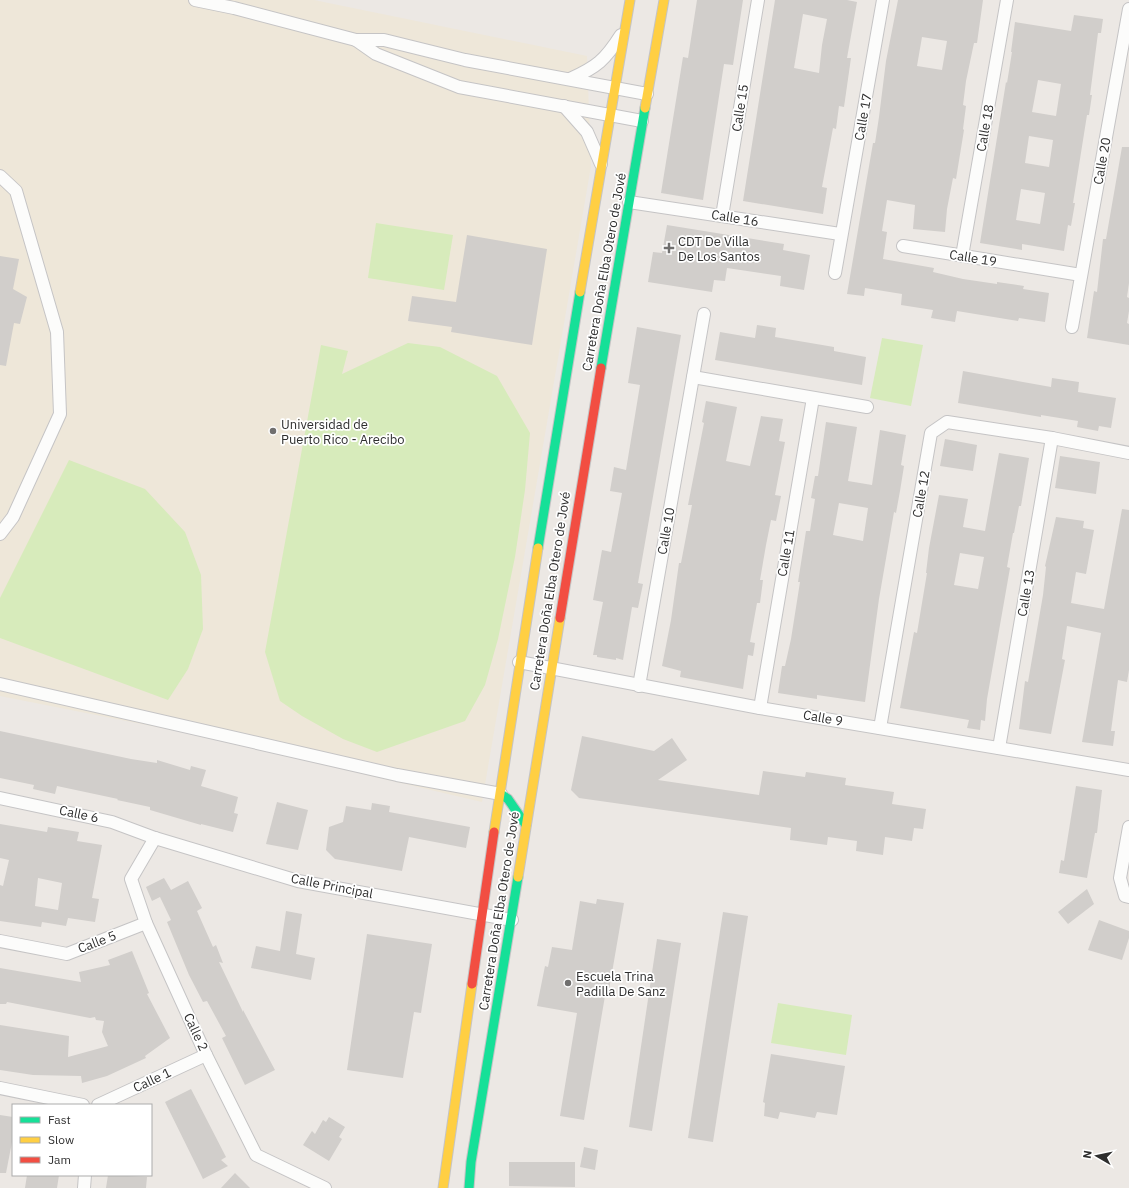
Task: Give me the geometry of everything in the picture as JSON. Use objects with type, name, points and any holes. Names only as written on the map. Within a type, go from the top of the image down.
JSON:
[{"type":"street","points":[[195,0],[234,8],[356,40],[384,40],[466,60],[647,94]]},
{"type":"street","name":"Carretera Doña Elba Otero de Jové","points":[[443,1188],[519,662],[609,115],[630,0]]},
{"type":"street","name":"Carretera Doña Elba Otero de Jové","points":[[469,1188],[471,1162],[512,920],[550,669],[642,121],[664,0]]},
{"type":"street","name":"Calle 15","points":[[722,216],[758,0]]},
{"type":"street","name":"Calle 17","points":[[840,234],[883,0]]},
{"type":"street","name":"Calle 18","points":[[962,256],[1007,0]]},
{"type":"street","name":"Calle 20","points":[[1072,327],[1129,9]]},
{"type":"street","points":[[570,80],[586,72],[602,61],[610,52],[625,29]]},
{"type":"street","points":[[356,40],[376,54],[458,88],[642,121]]},
{"type":"street","points":[[564,106],[587,132],[601,164]]},
{"type":"street","points":[[0,176],[16,191],[57,332],[60,414],[13,517],[0,534]]},
{"type":"street","name":"Calle 16","points":[[629,202],[840,234]]},
{"type":"street","points":[[835,274],[840,234]]},
{"type":"street","name":"Calle 19","points":[[903,246],[1081,275]]},
{"type":"street","name":"Calle 10","points":[[639,686],[704,314]]},
{"type":"street","points":[[693,377],[867,407]]},
{"type":"street","name":"Calle 11","points":[[760,708],[813,398]]},
{"type":"street","name":"Calle 12","points":[[880,728],[931,434],[947,422],[1052,438],[1129,453]]},
{"type":"street","name":"Calle 13","points":[[999,748],[1052,438]]},
{"type":"street","name":"Calle 9","points":[[519,662],[760,708],[1129,770]]},
{"type":"street","points":[[0,684],[397,775],[501,794],[508,799],[526,825]]},
{"type":"street","name":"Calle 6","points":[[0,798],[112,822],[155,838]]},
{"type":"street","points":[[1129,827],[1120,878],[1125,896],[1129,897]]},
{"type":"street","name":"Calle Principal","points":[[155,838],[298,881],[512,920]]},
{"type":"street","name":"Calle 2","points":[[155,838],[131,879],[146,923],[206,1055],[256,1156],[325,1188]]},
{"type":"street","name":"Calle 5","points":[[0,941],[67,954],[146,923]]},
{"type":"street","name":"Calle 1","points":[[100,1104],[206,1055]]},
{"type":"street","points":[[0,1088],[78,1104]]},
{"type":"street","points":[[84,1188],[85,1176]]},
{"type":"shaded area","name":"Universidad de Puerto Rico - Arecibo","points":[[0,0],[314,0],[587,56],[591,166],[482,802],[192,734],[0,696]]},
{"type":"green space","points":[[376,223],[453,235],[444,290],[368,278]]},
{"type":"green space","points":[[882,338],[923,345],[911,406],[870,398]]},
{"type":"green space","points":[[408,343],[440,347],[497,376],[530,433],[525,490],[515,557],[498,639],[485,685],[465,721],[377,752],[343,739],[302,716],[280,701],[265,652],[321,345],[348,351],[342,374]]},
{"type":"green space","points":[[69,460],[145,489],[185,532],[201,575],[203,629],[188,669],[168,700],[0,638],[0,598]]},
{"type":"green space","points":[[778,1003],[852,1015],[846,1055],[771,1043]]},
{"type":"building","points":[[697,0],[743,0],[733,65],[724,64],[703,200],[661,193],[683,57],[688,58]]},
{"type":"building","points":[[775,0],[847,0],[857,2],[847,58],[851,58],[844,107],[839,106],[836,129],[833,128],[822,187],[827,188],[823,214],[743,201]],"holes":[[[803,14],[827,19],[819,73],[794,68]]]},
{"type":"building","points":[[898,0],[983,0],[977,43],[974,43],[966,81],[963,105],[966,106],[964,130],[956,179],[953,178],[947,209],[945,232],[913,229],[915,205],[887,200],[882,231],[887,232],[883,259],[934,268],[933,272],[963,279],[1024,286],[1023,289],[1049,293],[1045,322],[1019,318],[1018,321],[957,311],[955,322],[931,318],[933,310],[901,305],[902,294],[865,288],[864,296],[847,294],[873,143],[875,143],[886,61]],"holes":[[[922,37],[947,41],[942,70],[917,66]]]},
{"type":"building","points":[[1074,15],[1103,19],[1101,33],[1098,33],[1090,95],[1092,95],[1089,115],[1087,115],[1073,203],[1075,203],[1071,226],[1068,225],[1064,251],[1022,244],[1022,250],[980,243],[1012,52],[1015,22],[1071,31]],"holes":[[[1038,80],[1061,84],[1056,116],[1032,112]],[[1029,136],[1053,140],[1049,167],[1025,163]],[[1021,189],[1045,193],[1040,224],[1016,220]]]},
{"type":"building","points":[[1122,147],[1129,147],[1129,283],[1127,297],[1129,298],[1129,311],[1127,323],[1129,324],[1129,345],[1087,338],[1094,291],[1097,292],[1103,239],[1106,239]]},
{"type":"building","points":[[667,225],[784,244],[783,250],[810,255],[804,290],[780,286],[781,276],[727,268],[725,281],[714,280],[712,292],[648,282],[653,252],[662,253]]},
{"type":"building","points":[[467,235],[547,249],[532,345],[451,332],[452,327],[408,321],[412,296],[456,302]]},
{"type":"building","points":[[0,256],[19,259],[13,289],[27,297],[20,324],[14,323],[6,366],[0,365]]},
{"type":"building","points":[[757,325],[776,328],[775,337],[834,347],[834,351],[866,357],[862,385],[715,360],[720,332],[755,338]]},
{"type":"building","points":[[637,327],[681,335],[638,583],[643,584],[638,608],[632,607],[623,660],[616,658],[616,660],[593,655],[603,602],[593,600],[602,550],[611,552],[622,493],[610,491],[614,467],[626,470],[640,385],[628,383]]},
{"type":"building","points":[[963,371],[1051,387],[1052,378],[1079,382],[1078,392],[1116,398],[1111,428],[1099,426],[1098,431],[1077,427],[1078,421],[1041,415],[1041,417],[958,403]]},
{"type":"building","points":[[706,401],[737,407],[726,461],[750,466],[761,416],[783,419],[779,441],[785,442],[775,495],[781,496],[776,521],[771,520],[766,545],[760,580],[763,580],[760,603],[757,603],[750,642],[755,643],[753,656],[748,655],[743,689],[680,677],[681,671],[662,666],[671,620],[679,563],[681,563],[692,505],[688,505],[704,423],[702,422]]},
{"type":"building","points":[[826,422],[857,427],[848,481],[872,485],[880,430],[906,435],[901,465],[904,466],[896,513],[894,512],[879,599],[865,702],[817,695],[817,699],[778,693],[782,666],[785,666],[791,639],[806,531],[810,531],[815,499],[811,498],[815,476],[818,476]],"holes":[[[839,503],[868,508],[863,541],[833,535]]]},
{"type":"building","points":[[945,439],[977,445],[973,471],[940,466]]},
{"type":"building","points":[[999,453],[1029,458],[1021,506],[1019,506],[1007,567],[1010,568],[987,699],[985,721],[981,720],[980,730],[967,728],[969,720],[900,708],[914,632],[917,633],[927,573],[929,548],[939,495],[968,499],[963,527],[985,531]],"holes":[[[960,553],[984,557],[978,589],[954,585]]]},
{"type":"building","points":[[1060,456],[1100,462],[1096,494],[1055,488]]},
{"type":"building","points":[[1122,509],[1129,510],[1129,670],[1127,682],[1118,680],[1111,731],[1115,731],[1113,746],[1082,742],[1101,633],[1067,626],[1062,659],[1065,660],[1051,734],[1019,729],[1025,681],[1028,682],[1043,595],[1045,566],[1056,517],[1084,521],[1083,528],[1094,530],[1086,574],[1076,572],[1071,603],[1104,609]]},
{"type":"building","points":[[0,731],[131,759],[157,763],[157,760],[190,770],[191,766],[206,770],[201,786],[238,797],[234,813],[238,814],[233,832],[201,825],[150,810],[150,807],[117,800],[118,799],[57,786],[55,794],[33,789],[34,785],[0,778]]},
{"type":"building","points":[[582,736],[654,751],[672,738],[687,760],[658,780],[759,795],[763,771],[805,777],[806,772],[846,778],[845,785],[894,792],[892,804],[926,809],[923,829],[914,828],[912,841],[885,837],[883,855],[856,851],[857,841],[828,837],[827,845],[790,840],[791,828],[579,798],[571,790]]},
{"type":"building","points":[[1076,786],[1102,790],[1097,833],[1095,833],[1087,878],[1059,873],[1061,860],[1064,861]]},
{"type":"building","points":[[277,802],[308,810],[298,850],[266,844]]},
{"type":"building","points":[[372,803],[390,806],[389,812],[470,827],[466,848],[409,837],[402,871],[335,859],[326,850],[329,827],[343,822],[346,806],[371,810]]},
{"type":"building","points":[[0,824],[47,832],[48,827],[79,832],[77,841],[102,845],[92,898],[99,899],[95,922],[68,918],[66,926],[42,922],[41,927],[0,921],[0,885],[3,886],[9,860],[0,858]],"holes":[[[38,878],[62,883],[58,910],[35,906]]]},
{"type":"building","points":[[164,878],[171,890],[188,881],[202,908],[197,911],[213,947],[216,945],[223,963],[219,962],[243,1012],[243,1010],[275,1070],[245,1085],[222,1038],[226,1036],[207,1001],[203,1002],[189,975],[167,922],[171,920],[160,897],[152,901],[146,887]]},
{"type":"building","points":[[1087,889],[1094,904],[1068,924],[1058,912]]},
{"type":"building","points":[[597,899],[624,903],[609,990],[606,990],[584,1120],[560,1116],[577,1013],[537,1006],[545,966],[548,967],[552,947],[572,950],[580,901],[596,904]]},
{"type":"building","points":[[286,911],[302,914],[296,954],[315,958],[311,980],[251,968],[256,946],[280,951]]},
{"type":"building","points":[[723,912],[748,916],[713,1142],[688,1138]]},
{"type":"building","points":[[1099,920],[1129,931],[1129,938],[1122,960],[1088,950]]},
{"type":"building","points":[[367,934],[432,944],[421,1013],[414,1012],[403,1078],[347,1070]]},
{"type":"building","points":[[657,939],[681,943],[652,1131],[629,1127]]},
{"type":"building","points":[[132,951],[149,993],[147,994],[170,1038],[145,1056],[146,1058],[107,1076],[82,1083],[81,1076],[33,1075],[0,1070],[0,1025],[69,1036],[68,1057],[108,1046],[102,1032],[104,1021],[96,1020],[95,1017],[90,1018],[7,1002],[6,1004],[0,1004],[0,968],[81,982],[79,972],[110,965],[108,960]]},
{"type":"building","points":[[771,1054],[845,1066],[837,1115],[817,1112],[815,1118],[780,1112],[778,1119],[764,1116],[765,1103],[763,1102]]},
{"type":"building","points":[[191,1089],[226,1157],[221,1160],[228,1166],[203,1179],[165,1102]]},
{"type":"building","points":[[0,1115],[12,1117],[12,1142],[6,1173],[0,1173]]},
{"type":"building","points":[[329,1117],[345,1127],[339,1137],[342,1139],[329,1161],[303,1145],[312,1131],[315,1134],[323,1120],[326,1122]]},
{"type":"building","points":[[584,1147],[598,1150],[595,1170],[580,1167]]},
{"type":"building","points":[[509,1162],[575,1162],[575,1187],[509,1186]]},
{"type":"building","points":[[235,1173],[250,1188],[221,1188]]},
{"type":"building","points":[[27,1176],[59,1176],[57,1188],[25,1188]]},
{"type":"building","points":[[108,1176],[147,1177],[146,1188],[106,1188]]},
{"type":"traffic: fast","points":[[601,368],[645,108]]},
{"type":"traffic: fast","points":[[538,548],[580,292]]},
{"type":"traffic: fast","points":[[501,794],[508,799],[526,825]]},
{"type":"traffic: fast","points":[[469,1188],[471,1162],[518,877]]},
{"type":"traffic: slow","points":[[580,292],[630,0]]},
{"type":"traffic: slow","points":[[645,108],[664,0]]},
{"type":"traffic: slow","points":[[494,832],[538,548]]},
{"type":"traffic: slow","points":[[518,877],[560,618]]},
{"type":"traffic: slow","points":[[443,1188],[472,984]]},
{"type":"traffic: jam","points":[[560,618],[601,368]]},
{"type":"traffic: jam","points":[[472,984],[494,832]]},
{"type":"place","name":"CDT De Villa De Los Santos","points":[[669,248]]},
{"type":"place","name":"Universidad de Puerto Rico - Arecibo","points":[[273,431]]},
{"type":"place","name":"Escuela Trina Padilla De Sanz","points":[[568,983]]}]
